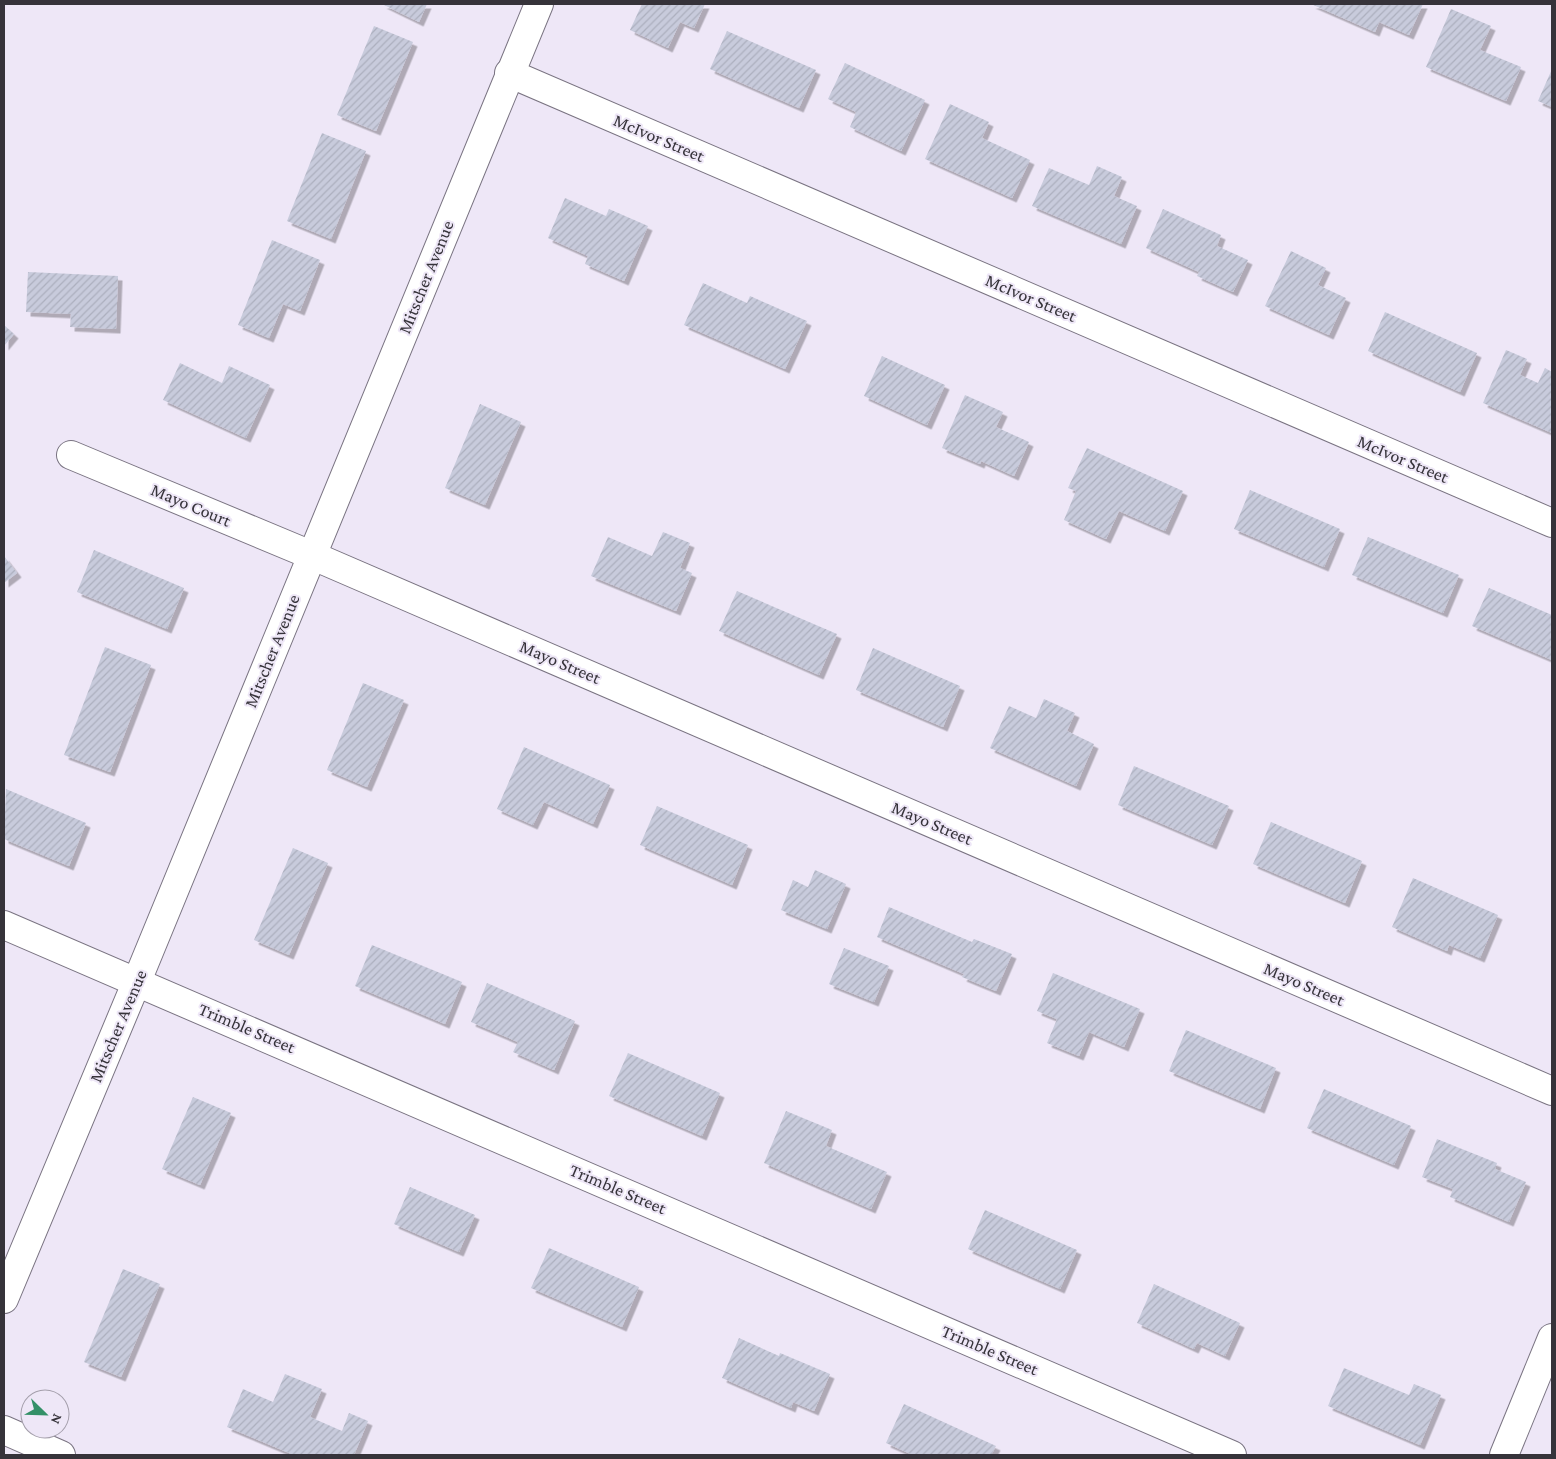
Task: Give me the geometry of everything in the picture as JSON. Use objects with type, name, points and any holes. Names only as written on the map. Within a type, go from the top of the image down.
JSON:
[{"type":"street","name":"Mitscher Avenue","points":[[4,1298],[137,981],[539,4]]},
{"type":"street","name":"McIvor Street","points":[[509,74],[1552,523]]},
{"type":"street","name":"Mayo Court","points":[[71,454],[311,555]]},
{"type":"street","name":"Mayo Street","points":[[311,555],[1552,1091]]},
{"type":"street","name":"Trimble Street","points":[[4,925],[1232,1455]]},
{"type":"street","points":[[1504,1455],[1552,1338]]},
{"type":"street","points":[[4,1430],[61,1455]]},
{"type":"building","points":[[382,4],[427,4],[419,22]]},
{"type":"building","points":[[642,4],[705,4],[694,28],[680,22],[668,48],[630,30]]},
{"type":"building","points":[[1311,4],[1423,4],[1409,35],[1379,22],[1375,32]]},
{"type":"building","points":[[1451,9],[1491,26],[1480,50],[1521,67],[1506,101],[1426,67]]},
{"type":"building","points":[[374,26],[413,42],[376,131],[337,115]]},
{"type":"building","points":[[727,31],[816,70],[799,108],[710,69]]},
{"type":"building","points":[[845,63],[925,100],[901,151],[850,127],[856,112],[828,99]]},
{"type":"building","points":[[1552,69],[1552,107],[1538,101]]},
{"type":"building","points":[[950,104],[989,122],[982,138],[1030,160],[1012,198],[925,159]]},
{"type":"building","points":[[322,133],[366,151],[331,239],[287,221]]},
{"type":"building","points":[[1097,166],[1122,177],[1114,196],[1137,206],[1121,244],[1032,206],[1049,168],[1089,185]]},
{"type":"building","points":[[565,198],[606,216],[609,209],[648,226],[624,281],[585,264],[588,256],[548,238]]},
{"type":"building","points":[[1163,209],[1221,235],[1217,246],[1248,260],[1233,292],[1197,276],[1199,272],[1146,248]]},
{"type":"building","points":[[272,240],[320,260],[300,311],[283,304],[269,338],[238,325]]},
{"type":"building","points":[[1291,251],[1326,268],[1318,285],[1346,298],[1329,335],[1265,306]]},
{"type":"building","points":[[28,272],[118,276],[116,329],[70,327],[71,314],[26,312]]},
{"type":"building","points":[[703,283],[747,303],[750,296],[807,321],[785,369],[684,325]]},
{"type":"building","points":[[1385,312],[1477,353],[1460,392],[1368,351]]},
{"type":"building","points":[[4,325],[14,334],[4,346]]},
{"type":"building","points":[[1506,350],[1527,359],[1520,375],[1538,383],[1545,368],[1552,372],[1552,433],[1483,403]]},
{"type":"building","points":[[882,356],[945,385],[927,425],[864,396]]},
{"type":"building","points":[[180,363],[222,383],[229,366],[270,385],[246,438],[163,400]]},
{"type":"building","points":[[965,395],[1003,412],[996,427],[1029,442],[1014,476],[981,461],[980,464],[942,448]]},
{"type":"building","points":[[480,404],[521,422],[485,505],[445,488]]},
{"type":"building","points":[[1087,448],[1183,491],[1165,531],[1119,511],[1106,539],[1064,520],[1076,491],[1068,488]]},
{"type":"building","points":[[1250,490],[1340,529],[1324,567],[1234,529]]},
{"type":"building","points":[[663,532],[690,543],[680,568],[692,573],[676,611],[591,576],[608,537],[652,556]]},
{"type":"building","points":[[1368,537],[1459,575],[1443,613],[1352,575]]},
{"type":"building","points":[[94,550],[184,588],[167,629],[77,592]]},
{"type":"building","points":[[4,556],[17,573],[4,583]]},
{"type":"building","points":[[1489,588],[1552,615],[1552,660],[1472,626]]},
{"type":"building","points":[[737,591],[837,634],[819,675],[719,631]]},
{"type":"building","points":[[105,647],[151,665],[110,772],[64,755]]},
{"type":"building","points":[[873,648],[960,686],[943,727],[856,690]]},
{"type":"building","points":[[363,683],[404,700],[367,787],[327,770]]},
{"type":"building","points":[[1044,699],[1075,713],[1067,731],[1094,744],[1076,786],[990,748],[1009,706],[1036,718]]},
{"type":"building","points":[[524,747],[610,785],[593,824],[544,802],[533,825],[497,809]]},
{"type":"building","points":[[1134,766],[1229,806],[1212,845],[1118,805]]},
{"type":"building","points":[[6,789],[86,823],[69,866],[4,839]]},
{"type":"building","points":[[657,806],[748,845],[732,885],[640,845]]},
{"type":"building","points":[[1271,822],[1362,861],[1345,903],[1253,864]]},
{"type":"building","points":[[293,848],[328,863],[289,955],[254,940]]},
{"type":"building","points":[[815,870],[846,884],[827,929],[781,910],[793,880],[808,887]]},
{"type":"building","points":[[1413,878],[1498,915],[1480,958],[1449,945],[1447,951],[1392,927]]},
{"type":"building","points":[[889,907],[972,942],[974,939],[1012,954],[996,991],[962,977],[964,974],[877,937]]},
{"type":"building","points":[[372,945],[462,982],[445,1024],[355,986]]},
{"type":"building","points":[[844,948],[889,966],[874,1002],[829,984]]},
{"type":"building","points":[[1053,973],[1140,1009],[1124,1047],[1089,1032],[1079,1056],[1047,1043],[1057,1019],[1037,1011]]},
{"type":"building","points":[[487,983],[575,1021],[554,1070],[513,1052],[518,1042],[471,1022]]},
{"type":"building","points":[[1186,1030],[1276,1068],[1260,1109],[1169,1071]]},
{"type":"building","points":[[628,1053],[720,1093],[702,1136],[609,1096]]},
{"type":"building","points":[[1324,1089],[1411,1126],[1394,1165],[1307,1128]]},
{"type":"building","points":[[193,1097],[231,1113],[200,1185],[162,1169]]},
{"type":"building","points":[[786,1111],[832,1130],[826,1146],[887,1172],[871,1209],[764,1163]]},
{"type":"building","points":[[1437,1139],[1497,1163],[1495,1169],[1526,1182],[1509,1222],[1450,1197],[1453,1189],[1422,1177]]},
{"type":"building","points":[[410,1187],[475,1215],[459,1252],[394,1224]]},
{"type":"building","points":[[985,1210],[1077,1250],[1060,1289],[968,1249]]},
{"type":"building","points":[[549,1248],[639,1287],[622,1327],[531,1288]]},
{"type":"building","points":[[123,1269],[160,1284],[121,1377],[84,1362]]},
{"type":"building","points":[[1154,1284],[1240,1323],[1225,1356],[1197,1343],[1194,1349],[1137,1323]]},
{"type":"building","points":[[739,1338],[779,1356],[780,1353],[830,1374],[814,1411],[793,1402],[791,1408],[722,1378]]},
{"type":"building","points":[[1344,1368],[1409,1395],[1414,1384],[1441,1395],[1420,1445],[1328,1406]]},
{"type":"building","points":[[285,1374],[322,1389],[310,1417],[342,1431],[349,1413],[368,1421],[354,1455],[294,1455],[227,1427],[243,1389],[273,1402]]},
{"type":"building","points":[[904,1404],[996,1446],[991,1455],[913,1455],[886,1443]]}]
